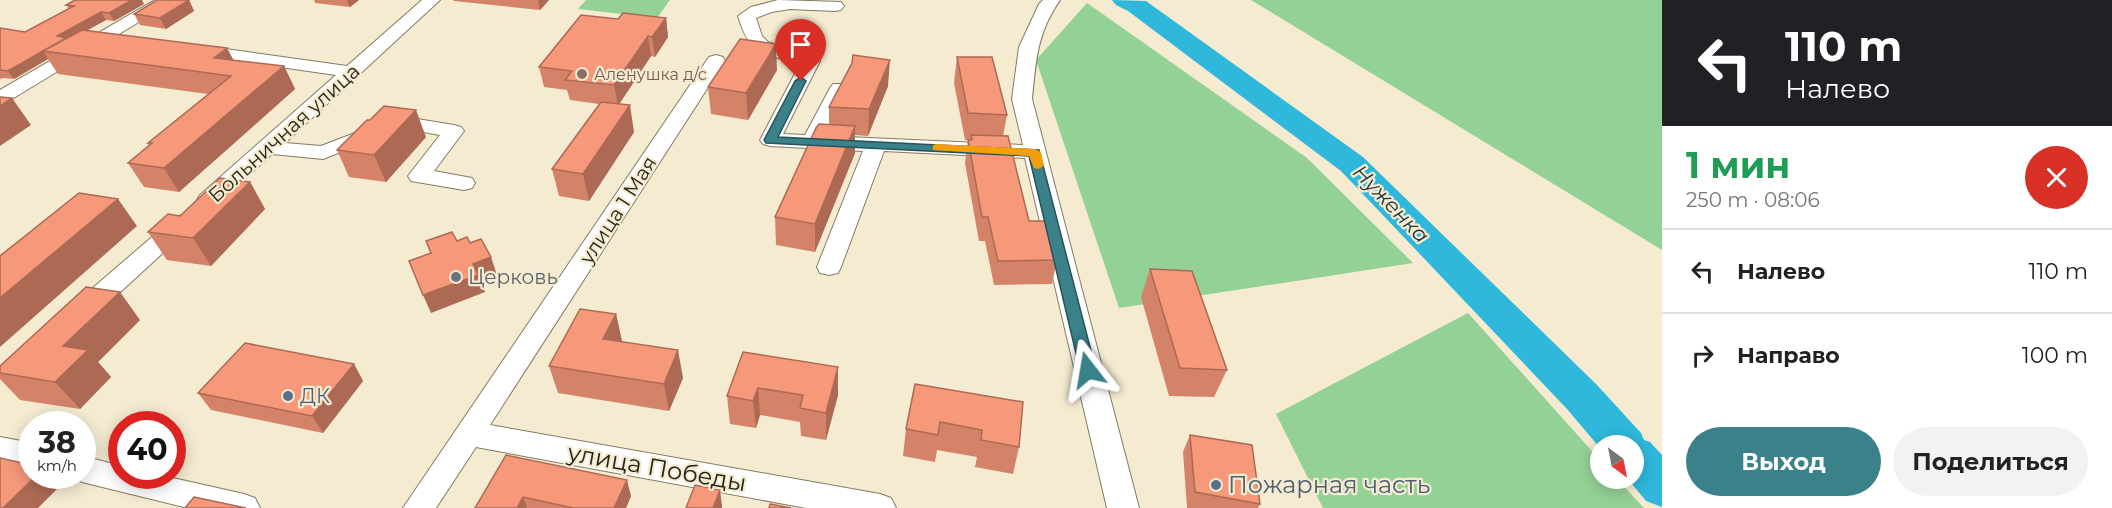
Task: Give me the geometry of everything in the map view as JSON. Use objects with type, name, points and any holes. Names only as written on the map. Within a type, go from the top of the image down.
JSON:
[{"type":"street","points":[[0,98],[167,0]]},
{"type":"street","name":"Больничная улица","points":[[69,324],[432,0]]},
{"type":"street","points":[[835,6],[783,3],[760,8],[747,16],[754,38],[762,46],[811,61],[770,140],[1035,152]]},
{"type":"street","points":[[1049,4],[1028,47],[1022,99],[1123,508]]},
{"type":"street","points":[[106,37],[129,40]]},
{"type":"street","points":[[175,46],[352,72]]},
{"type":"street","name":"улица 1 Мая","points":[[420,508],[716,61]]},
{"type":"street","points":[[812,142],[840,88]]},
{"type":"street","points":[[268,147],[323,153],[399,122],[454,131],[419,176],[464,183]]},
{"type":"street","points":[[829,267],[876,145]]},
{"type":"street","name":"улица Победы","points":[[470,434],[880,508]]},
{"type":"street","points":[[0,449],[18,453]]},
{"type":"street","points":[[96,472],[244,508]]},
{"type":"green space","points":[[586,0],[670,0],[657,18],[578,9]]},
{"type":"green space","points":[[1251,0],[1662,0],[1662,250]]},
{"type":"green space","points":[[1087,3],[1307,158],[1413,263],[1119,308],[1036,60]]},
{"type":"green space","points":[[1468,313],[1590,449],[1590,489],[1626,489],[1644,508],[1323,508],[1276,414]]},
{"type":"building","points":[[75,0],[132,0],[109,13],[101,12],[57,36],[66,38],[8,71],[0,70],[0,28],[25,32],[74,6],[66,5]]},
{"type":"building","points":[[157,0],[189,0],[160,18],[134,14]]},
{"type":"building","points":[[623,13],[666,18],[652,37],[648,36],[614,85],[565,80],[572,71],[539,67],[581,15],[618,19]]},
{"type":"building","points":[[82,30],[227,48],[214,58],[284,66],[164,168],[128,163],[152,143],[148,143],[231,76],[43,51]]},
{"type":"building","points":[[740,39],[776,44],[746,93],[708,87]]},
{"type":"building","points":[[853,55],[890,60],[869,109],[829,107],[852,63]]},
{"type":"building","points":[[957,57],[992,57],[1007,115],[968,113]]},
{"type":"building","points":[[0,97],[12,98],[0,106]]},
{"type":"building","points":[[601,102],[630,105],[583,174],[552,169]]},
{"type":"building","points":[[384,106],[416,110],[374,155],[337,150],[367,120],[370,120]]},
{"type":"building","points":[[819,124],[855,126],[815,224],[775,217],[816,128]]},
{"type":"building","points":[[971,135],[1008,136],[1029,221],[1046,221],[1057,260],[998,261],[988,217],[982,217],[968,140],[972,140]]},
{"type":"building","points":[[220,178],[250,182],[193,238],[148,232],[168,214],[180,216]]},
{"type":"building","points":[[79,193],[118,199],[0,298],[0,256]]},
{"type":"building","points":[[452,232],[457,241],[467,237],[470,243],[481,239],[491,257],[473,264],[478,275],[423,295],[409,261],[431,253],[426,241]]},
{"type":"building","points":[[1150,269],[1192,271],[1227,370],[1180,368]]},
{"type":"building","points":[[86,287],[120,292],[63,346],[88,350],[55,382],[0,373],[0,366]]},
{"type":"building","points":[[580,309],[616,314],[603,339],[678,350],[664,384],[549,366]]},
{"type":"building","points":[[245,343],[354,364],[312,416],[198,393]]},
{"type":"building","points":[[743,352],[838,367],[826,413],[800,408],[803,395],[758,388],[753,401],[727,396]]},
{"type":"building","points":[[915,384],[1023,402],[1019,447],[981,440],[982,430],[940,422],[938,435],[906,429]]},
{"type":"building","points":[[1190,435],[1252,445],[1260,504],[1195,492]]},
{"type":"building","points":[[506,455],[627,480],[614,508],[573,508],[523,497],[517,508],[475,508]]},
{"type":"building","points":[[0,458],[18,462],[18,489],[23,489],[3,508],[0,508]]},
{"type":"building","points":[[695,485],[720,490],[713,508],[686,508]]},
{"type":"building","points":[[194,497],[246,508],[185,508]]},
{"type":"building","points":[[770,504],[791,508],[769,508]]},
{"type":"waterway","name":"Нуженка","points":[[1125,0],[1137,6],[1352,164],[1582,397],[1615,435]]},
{"type":"waterway","name":"Нуженка","points":[[1644,466],[1662,487]]},
{"type":"slow traffic","points":[[937,148],[1035,152],[1038,166]]},
{"type":"place","name":"Аленушка д/с","points":[[582,74]]},
{"type":"place","name":"Церковь","points":[[456,277]]},
{"type":"place","name":"ДК","points":[[288,396]]},
{"type":"place","name":"Пожарная часть","points":[[1216,485]]},
{"type":"route","points":[[801,81],[770,140],[1035,152],[1088,370]]}]
